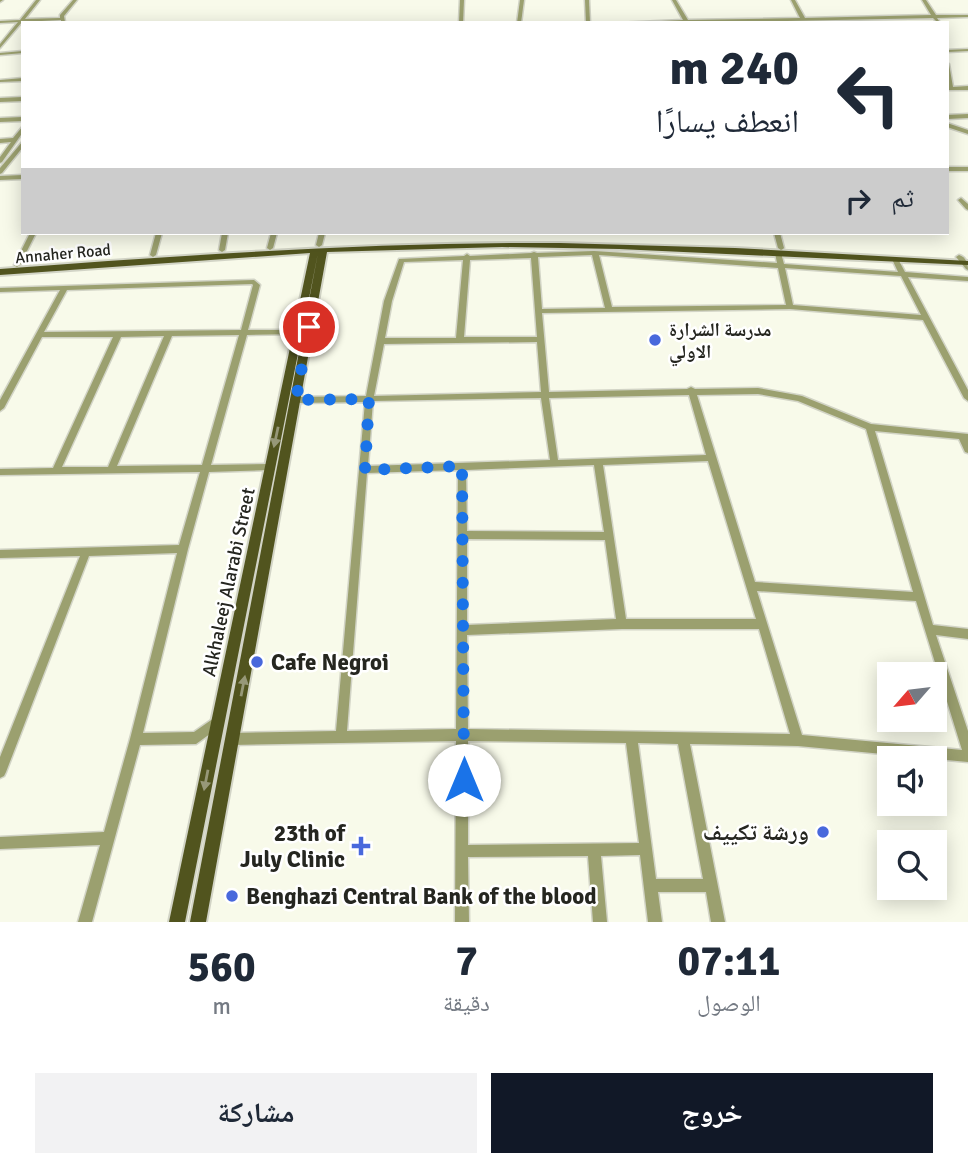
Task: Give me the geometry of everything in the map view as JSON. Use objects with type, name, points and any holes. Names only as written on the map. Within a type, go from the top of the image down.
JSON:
[{"type":"main road","name":"Annaher Road","points":[[0,269],[555,236],[965,262]]},
{"type":"main road","name":"Annaher Road","points":[[0,269],[17,265],[222,250],[556,245],[780,250],[965,262]]},
{"type":"main road","name":"Alkhaleej Alarabi Street","points":[[198,922],[296,400],[319,248]]},
{"type":"main road","points":[[288,251],[304,256],[316,266],[348,249]]},
{"type":"main road","name":"Alkhaleej Alarabi Street","points":[[177,922],[269,467],[316,266]]},
{"type":"main road","points":[[241,609],[258,610]]},
{"type":"street","points":[[0,47],[38,0]]},
{"type":"street","points":[[0,22],[62,21],[75,0]]},
{"type":"street","points":[[461,21],[462,0]]},
{"type":"street","points":[[519,21],[522,0]]},
{"type":"street","points":[[587,0],[588,21]]},
{"type":"street","points":[[793,0],[803,19]]},
{"type":"street","points":[[924,0],[937,20]]},
{"type":"street","points":[[674,1],[686,21]]},
{"type":"street","points":[[787,21],[937,20],[967,16],[968,24]]},
{"type":"street","points":[[949,51],[968,50]]},
{"type":"street","points":[[0,54],[21,52]]},
{"type":"street","points":[[0,81],[21,78]]},
{"type":"street","points":[[949,89],[968,88]]},
{"type":"street","points":[[0,100],[21,99]]},
{"type":"street","points":[[949,117],[968,116]]},
{"type":"street","points":[[0,120],[21,119]]},
{"type":"street","points":[[949,126],[968,132]]},
{"type":"street","points":[[0,161],[21,131]]},
{"type":"street","points":[[0,141],[14,140]]},
{"type":"street","points":[[0,172],[21,146]]},
{"type":"street","points":[[949,169],[968,169]]},
{"type":"street","points":[[0,178],[21,177]]},
{"type":"street","points":[[961,200],[968,208]]},
{"type":"street","points":[[17,265],[32,235]]},
{"type":"street","points":[[153,255],[158,235]]},
{"type":"street","points":[[222,250],[225,235]]},
{"type":"street","points":[[270,248],[273,235]]},
{"type":"street","points":[[319,248],[321,235]]},
{"type":"street","points":[[777,235],[780,265],[790,307]]},
{"type":"street","points":[[595,253],[609,308]]},
{"type":"street","points":[[341,738],[369,399],[388,301],[401,260],[595,253],[968,279]]},
{"type":"street","points":[[534,254],[545,396],[554,461]]},
{"type":"street","points":[[460,340],[467,256]]},
{"type":"street","points":[[895,259],[958,374],[968,398]]},
{"type":"street","points":[[0,290],[254,282],[257,285],[183,549],[136,739],[85,922]]},
{"type":"street","points":[[1,406],[65,287]]},
{"type":"street","points":[[538,311],[790,307],[926,318]]},
{"type":"street","points":[[38,335],[299,332]]},
{"type":"street","points":[[111,470],[169,333]]},
{"type":"street","points":[[55,471],[118,334]]},
{"type":"street","points":[[380,341],[540,339]]},
{"type":"street","points":[[958,374],[968,375]]},
{"type":"street","points":[[296,400],[545,396],[691,390],[758,391],[786,394],[870,427],[965,437],[968,450]]},
{"type":"street","points":[[691,390],[798,740]]},
{"type":"street","points":[[870,427],[919,597],[968,749]]},
{"type":"street","points":[[365,470],[554,461],[710,458]]},
{"type":"street","points":[[598,461],[622,624]]},
{"type":"street","points":[[462,466],[462,922]]},
{"type":"street","points":[[0,472],[269,467]]},
{"type":"street","points":[[462,535],[608,536]]},
{"type":"street","points":[[0,554],[183,549]]},
{"type":"street","points":[[0,772],[86,552]]},
{"type":"street","points":[[751,586],[919,597]]},
{"type":"street","points":[[463,630],[622,624],[762,624]]},
{"type":"street","points":[[929,629],[968,634]]},
{"type":"street","points":[[136,739],[196,738],[217,722]]},
{"type":"street","points":[[232,740],[464,735],[798,740],[968,756]]},
{"type":"street","points":[[196,738],[212,750]]},
{"type":"street","points":[[631,738],[655,922]]},
{"type":"street","points":[[683,740],[718,922]]},
{"type":"street","points":[[0,843],[107,838]]},
{"type":"street","points":[[461,850],[646,849]]},
{"type":"street","points":[[594,850],[600,922]]},
{"type":"street","points":[[652,886],[710,885]]},
{"type":"place","name":"مدرسة الشرارة الاولي","points":[[655,340]]},
{"type":"place","name":"Cafe Negroi","points":[[257,662]]},
{"type":"place","name":"ورشة تكييف","points":[[823,832]]},
{"type":"place","name":"23th of July Clinic","points":[[361,846]]},
{"type":"place","name":"Benghazi Central Bank of the blood","points":[[232,896]]},
{"type":"route","points":[[309,327],[296,400],[369,399],[365,470],[462,466],[464,780]]}]
